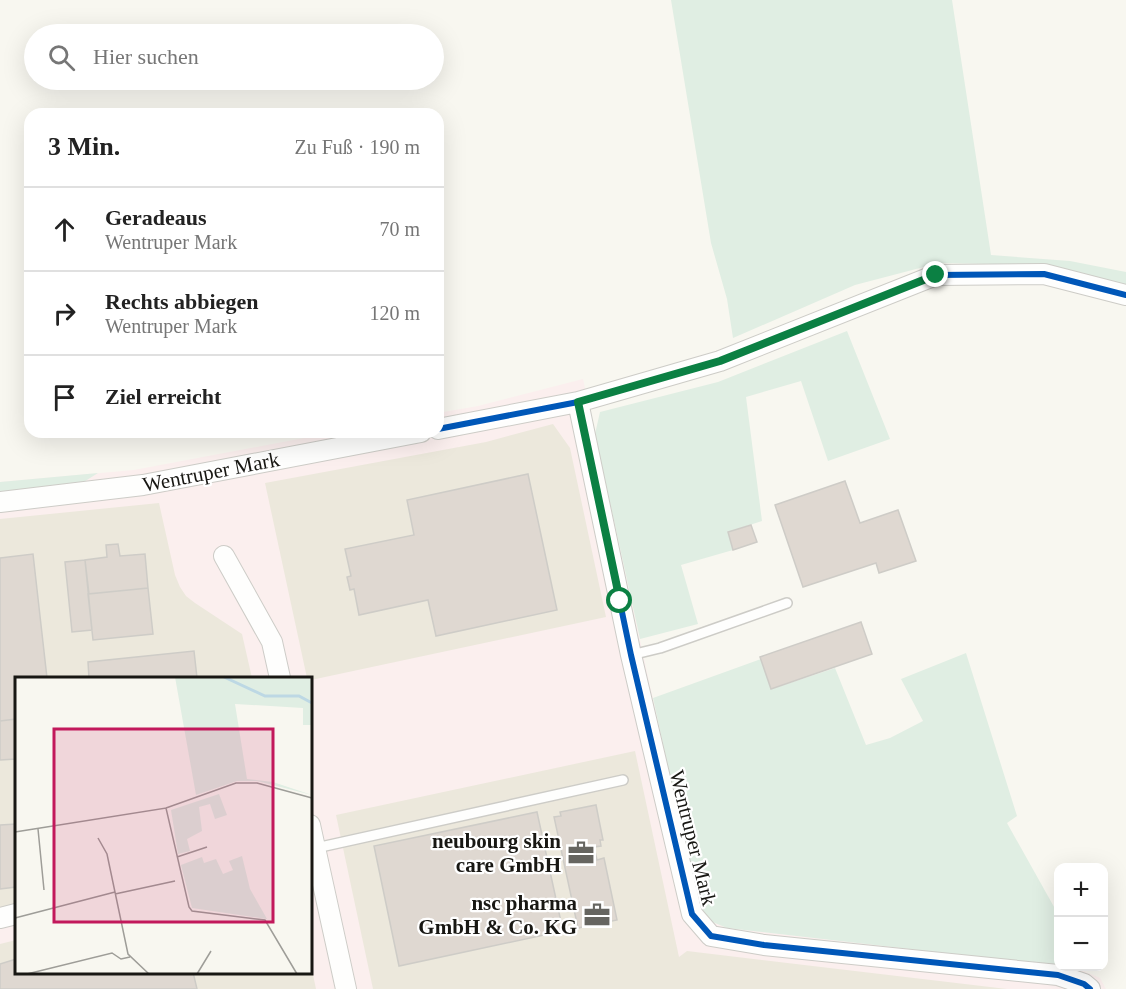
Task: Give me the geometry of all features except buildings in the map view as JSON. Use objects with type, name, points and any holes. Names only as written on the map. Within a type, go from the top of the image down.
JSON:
[{"type":"street","points":[[444,428],[578,402],[720,361],[936,275],[1044,274],[1126,295]]},
{"type":"street","name":"Wentruper Mark","points":[[578,402],[632,655],[692,914],[711,936],[776,946],[1058,975],[1084,984],[1090,989]]},
{"type":"street","name":"Wentruper Mark","points":[[0,502],[143,485],[390,438]]},
{"type":"street","points":[[224,556],[272,642],[280,677]]},
{"type":"street","points":[[312,837],[346,989]]},
{"type":"street","points":[[0,918],[15,914]]},
{"type":"lane","points":[[632,655],[660,648],[787,603]]},
{"type":"lane","points":[[312,837],[623,780]]},
{"type":"shaded area","points":[[671,0],[952,0],[991,255],[1070,261],[1126,272],[1126,286],[1044,265],[939,263],[855,285],[733,338],[727,299],[711,243]]},
{"type":"shaded area","points":[[847,331],[890,439],[828,461],[801,381],[746,397],[762,521],[728,532],[733,550],[681,565],[698,624],[640,639],[595,434],[600,412],[718,382]]},
{"type":"shaded area","points":[[583,379],[698,905],[710,921],[727,928],[1054,965],[1054,971],[1083,971],[1100,978],[1106,989],[0,989],[0,482],[134,470],[304,438],[444,438],[444,412],[478,406]]},
{"type":"shaded area","points":[[553,424],[570,448],[606,617],[312,680],[312,677],[307,677],[265,483],[486,442]]},
{"type":"shaded area","points":[[98,473],[79,485],[0,496],[0,482]]},
{"type":"shaded area","points":[[159,503],[175,575],[180,587],[195,603],[242,634],[252,677],[15,677],[15,905],[0,910],[0,519]]},
{"type":"shaded area","points":[[966,653],[1017,816],[1007,823],[1054,907],[1054,966],[727,928],[710,921],[698,905],[653,698],[761,659],[772,689],[835,668],[866,745],[890,738],[923,721],[901,679]]},
{"type":"shaded area","points":[[635,751],[679,957],[687,951],[1007,989],[373,989],[336,815]]},
{"type":"shaded area","points":[[15,940],[15,974],[312,974],[312,970],[316,989],[0,989],[0,944]]},
{"type":"cycle path","points":[[578,402],[720,361],[936,275],[1044,274],[1126,295]]},
{"type":"cycle path","points":[[444,428],[578,402],[631,655],[692,914],[711,936],[764,945],[1058,975],[1084,984],[1090,989]]},
{"type":"place","name":"neubourg skin care GmbH","points":[[581,853]]},
{"type":"place","name":"nsc pharma GmbH & Co. KG","points":[[597,915]]},
{"type":"route","points":[[620,601],[578,402],[720,361],[936,275]]}]
